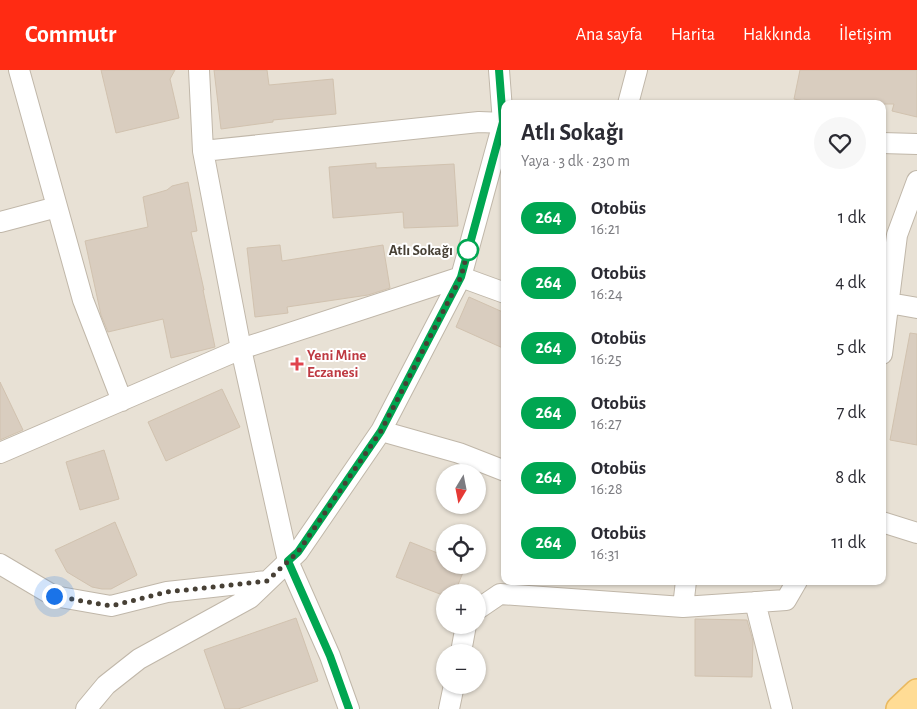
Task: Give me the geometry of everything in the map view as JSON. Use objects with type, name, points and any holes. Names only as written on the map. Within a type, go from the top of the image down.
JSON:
[{"type":"main road","points":[[899,709],[917,692]]},
{"type":"street","points":[[0,71],[5,70]]},
{"type":"street","points":[[19,70],[83,300],[122,401]]},
{"type":"street","points":[[199,70],[203,151],[241,349],[288,561],[330,656],[349,709]]},
{"type":"street","points":[[499,70],[502,100]]},
{"type":"street","points":[[629,100],[636,70]]},
{"type":"street","points":[[203,151],[480,122],[501,122]]},
{"type":"street","points":[[86,709],[106,685],[139,659],[250,598],[298,552],[381,431],[461,277],[501,133]]},
{"type":"street","points":[[886,143],[917,144]]},
{"type":"street","points":[[886,325],[897,235],[917,182]]},
{"type":"street","points":[[0,222],[57,207]]},
{"type":"street","points":[[0,453],[241,349],[461,277],[501,292]]},
{"type":"street","points":[[889,303],[917,308]]},
{"type":"street","points":[[381,431],[459,453],[501,469]]},
{"type":"street","points":[[886,523],[917,533]]},
{"type":"street","points":[[0,564],[54,596],[111,606],[167,592],[267,581]]},
{"type":"street","points":[[486,601],[503,585],[683,607],[786,600],[795,585]]},
{"type":"street","points":[[683,607],[686,585]]},
{"type":"street","points":[[755,602],[782,709]]},
{"type":"street","points":[[449,709],[452,694]]},
{"type":"shaded area","points":[[0,70],[917,70],[917,709],[0,709]]},
{"type":"building","points":[[101,70],[175,70],[170,79],[179,118],[116,133]]},
{"type":"building","points":[[214,70],[267,70],[269,85],[333,79],[336,114],[273,120],[273,122],[221,129]]},
{"type":"building","points":[[800,70],[917,70],[917,117],[892,111],[894,104],[886,104],[886,100],[794,99]]},
{"type":"building","points":[[376,163],[376,168],[454,164],[458,226],[404,228],[403,212],[333,218],[329,167]]},
{"type":"building","points":[[188,182],[197,231],[191,232],[215,347],[171,358],[163,319],[108,332],[101,315],[85,241],[148,227],[143,197]]},
{"type":"building","points":[[280,245],[282,261],[383,245],[390,288],[368,295],[287,307],[288,313],[255,317],[247,248]]},
{"type":"building","points":[[469,297],[501,311],[501,347],[456,327]]},
{"type":"building","points":[[910,333],[917,334],[917,445],[890,440]]},
{"type":"building","points":[[0,382],[23,430],[0,440]]},
{"type":"building","points":[[222,389],[240,427],[166,461],[148,422]]},
{"type":"building","points":[[104,450],[119,499],[80,510],[66,462]]},
{"type":"building","points":[[115,522],[137,575],[111,589],[102,589],[92,587],[67,572],[55,550]]},
{"type":"building","points":[[410,542],[436,552],[436,574],[462,574],[458,584],[436,584],[436,593],[396,577]]},
{"type":"building","points":[[296,618],[318,681],[238,709],[225,709],[204,650]]},
{"type":"building","points":[[695,619],[747,620],[753,641],[752,677],[695,676]]},
{"type":"bus line","name":"264","points":[[499,70],[501,100]]},
{"type":"bus line","name":"264","points":[[349,709],[330,656],[288,561],[298,552],[381,431],[461,277],[501,129]]},
{"type":"place","name":"Atlı Sokağı","points":[[468,250]]},
{"type":"place","name":"Yeni Mine Eczanesi","points":[[297,364]]},
{"type":"route","points":[[54,596],[111,606],[167,592],[267,581],[298,552],[381,431],[461,277],[468,250]]}]
